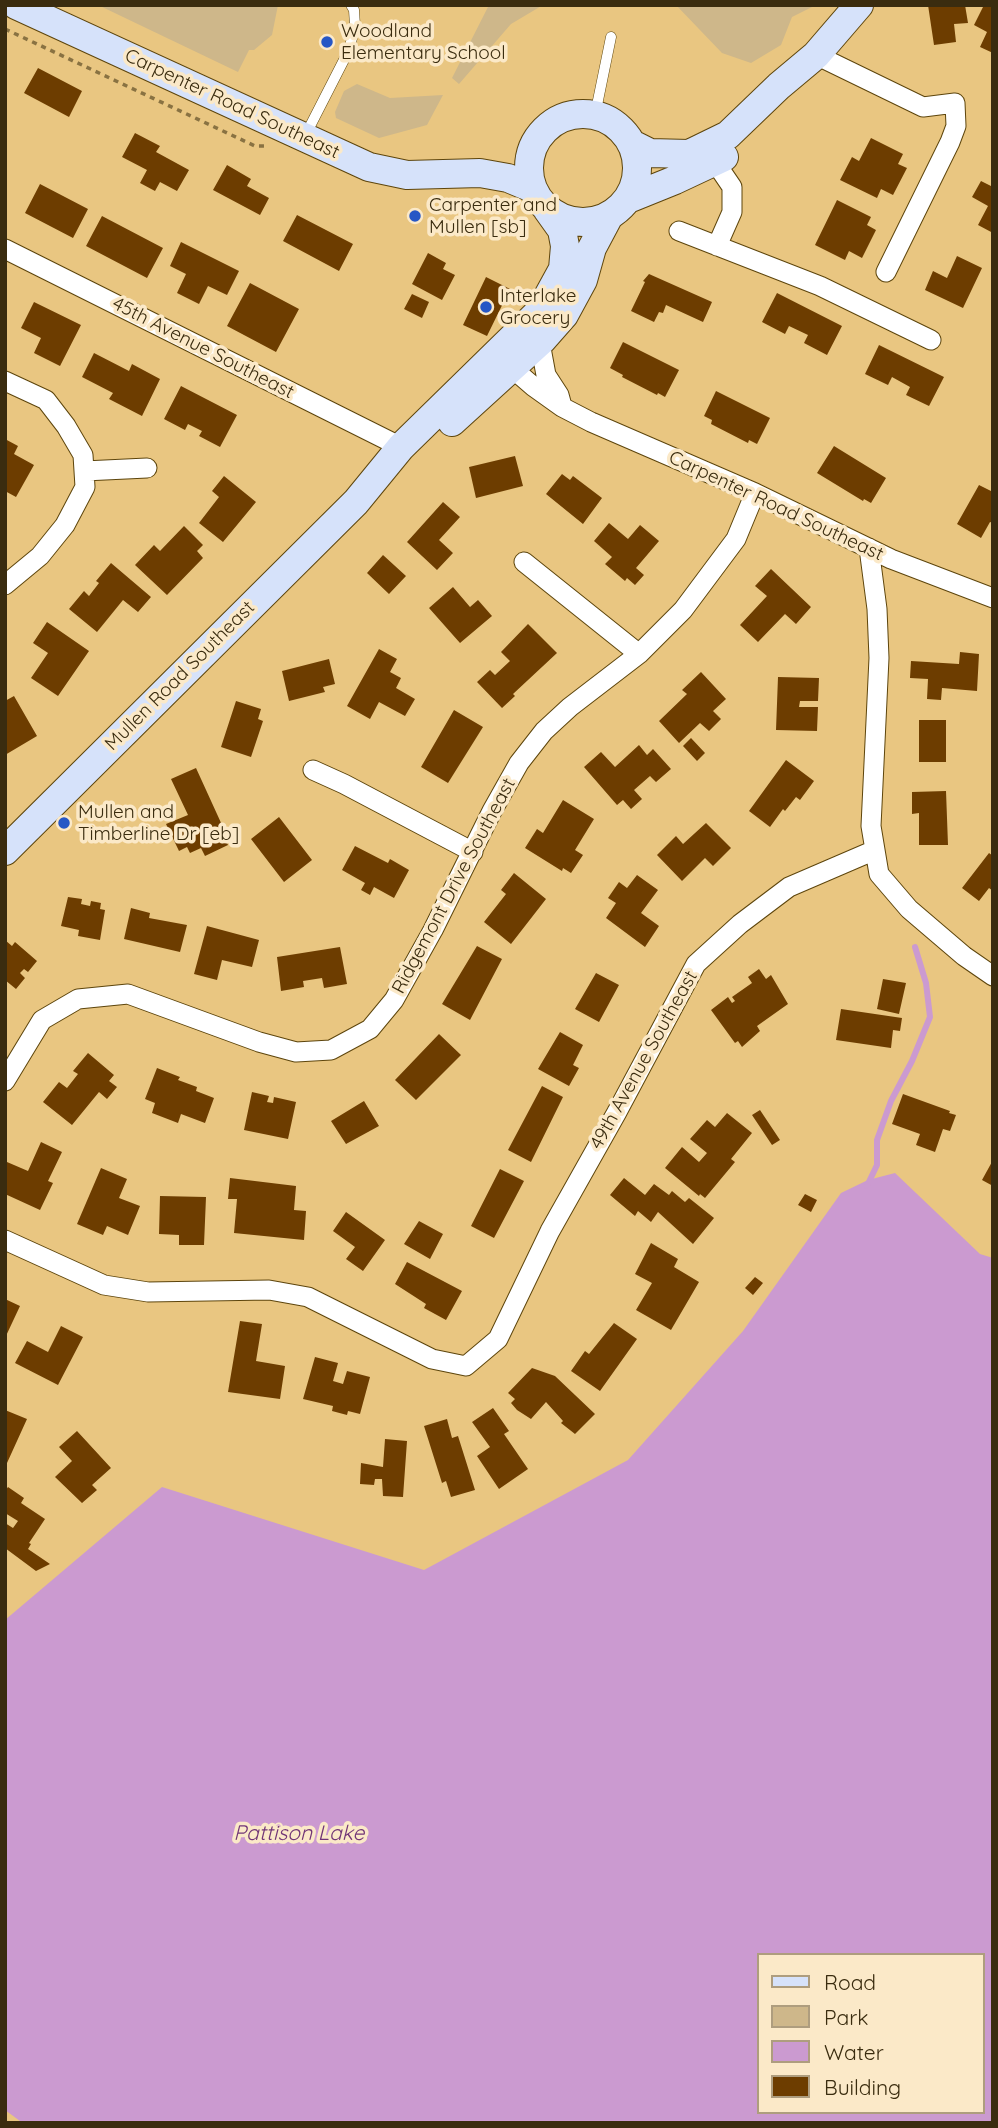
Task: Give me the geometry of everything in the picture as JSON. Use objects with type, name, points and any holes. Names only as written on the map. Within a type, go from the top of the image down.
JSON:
[{"type":"street","points":[[632,144],[650,153],[688,154],[728,135],[813,57],[859,5]]},
{"type":"street","name":"Carpenter Road Southeast","points":[[27,7],[369,167],[407,175],[455,172],[498,176],[540,198]]},
{"type":"street","points":[[813,57],[923,107],[955,103],[956,126],[950,142],[886,272]]},
{"type":"street","points":[[618,207],[634,186],[637,172],[632,144],[621,129],[595,115],[566,116],[549,125],[536,140],[529,162],[540,198],[563,219],[582,222],[618,207],[715,162],[739,147],[790,97],[813,57]]},
{"type":"street","name":"Carpenter Road Southeast","points":[[455,172],[509,156],[536,140]]},
{"type":"street","points":[[715,162],[732,187],[732,212],[718,246]]},
{"type":"street","name":"Mullen Road Southeast","points":[[5,851],[356,502],[401,447],[540,311],[563,269],[565,246],[562,230],[540,198]]},
{"type":"street","name":"Mullen Road Southeast","points":[[356,502],[402,468],[542,340],[564,315],[575,296],[592,248],[618,207]]},
{"type":"street","points":[[680,231],[820,286],[931,340]]},
{"type":"street","name":"45th Avenue Southeast","points":[[5,249],[401,447]]},
{"type":"street","points":[[512,368],[513,356],[540,311]]},
{"type":"street","points":[[542,340],[546,375],[559,395],[562,407]]},
{"type":"street","name":"Carpenter Road Southeast","points":[[512,368],[562,407],[591,422],[755,493],[891,559],[993,598]]},
{"type":"street","points":[[5,381],[46,400],[83,455],[85,487],[65,525],[40,556],[5,585]]},
{"type":"street","points":[[84,471],[147,468]]},
{"type":"street","name":"Ridgemont Drive Southeast","points":[[5,1081],[42,1020],[78,999],[128,994],[296,1052],[331,1050],[370,1029],[394,1000],[519,763],[544,731],[570,706],[639,654],[683,610],[736,539],[755,493]]},
{"type":"street","points":[[869,548],[877,609],[879,658],[871,826],[879,874],[909,909],[964,956],[993,976]]},
{"type":"street","points":[[524,562],[639,654]]},
{"type":"street","points":[[313,770],[472,852]]},
{"type":"street","name":"49th Avenue Southeast","points":[[5,1240],[104,1285],[148,1292],[269,1290],[309,1297],[432,1359],[466,1366],[498,1339],[550,1231],[696,964],[740,924],[789,887],[875,850]]},
{"type":"lane","points":[[305,137],[349,50],[355,26],[351,5]]},
{"type":"lane","points":[[595,115],[611,37]]},
{"type":"path","points":[[5,29],[255,146],[268,146]]},
{"type":"green space","points":[[98,5],[278,5],[272,35],[254,50],[249,50],[238,72]]},
{"type":"green space","points":[[489,5],[543,5],[511,24],[459,84],[452,78]]},
{"type":"green space","points":[[676,5],[816,5],[792,17],[781,45],[751,63],[722,53]]},
{"type":"green space","points":[[357,84],[390,98],[443,95],[427,125],[379,138],[336,118],[335,112],[344,91]]},
{"type":"water","name":"Pattison Lake","points":[[895,1173],[980,1254],[993,1258],[993,2123],[42,2123],[20,2121],[5,2110],[5,1620],[162,1487],[424,1570],[628,1460],[743,1331],[841,1193],[868,1180]]},
{"type":"building","points":[[928,5],[965,5],[968,23],[954,24],[956,42],[934,45]]},
{"type":"building","points":[[984,5],[993,5],[993,53],[980,47],[987,32],[974,25]]},
{"type":"building","points":[[38,68],[82,91],[69,117],[24,93]]},
{"type":"building","points":[[135,133],[160,146],[156,152],[189,170],[177,191],[160,182],[155,191],[140,183],[147,170],[122,157]]},
{"type":"building","points":[[871,138],[903,154],[898,164],[907,168],[893,195],[881,189],[877,198],[840,180],[852,157],[859,161]]},
{"type":"building","points":[[227,165],[251,179],[247,186],[269,198],[260,215],[213,190]]},
{"type":"building","points":[[981,181],[993,187],[993,233],[978,225],[988,206],[972,197]]},
{"type":"building","points":[[40,184],[88,209],[73,238],[25,213]]},
{"type":"building","points":[[837,200],[871,217],[867,225],[876,230],[862,258],[849,251],[845,260],[815,245]]},
{"type":"building","points":[[297,215],[353,244],[339,271],[283,241]]},
{"type":"building","points":[[102,216],[163,248],[147,278],[86,246]]},
{"type":"building","points":[[181,242],[239,271],[227,295],[208,286],[199,304],[177,293],[186,274],[170,266]]},
{"type":"building","points":[[428,253],[446,263],[443,269],[455,275],[442,300],[412,284]]},
{"type":"building","points":[[957,256],[982,268],[963,308],[925,290],[933,271],[947,278]]},
{"type":"building","points":[[649,274],[712,302],[703,322],[666,305],[663,313],[659,312],[654,322],[631,311],[645,282],[643,281]]},
{"type":"building","name":"Interlake Grocery","points":[[486,277],[510,289],[487,336],[463,325]]},
{"type":"building","points":[[250,283],[299,309],[276,352],[227,326]]},
{"type":"building","points":[[777,293],[842,326],[827,355],[804,343],[808,335],[789,326],[785,334],[762,322]]},
{"type":"building","points":[[412,294],[429,302],[422,318],[404,309]]},
{"type":"building","points":[[34,302],[81,325],[60,366],[34,353],[41,338],[21,328]]},
{"type":"building","points":[[623,342],[679,370],[665,397],[622,377],[623,375],[610,368]]},
{"type":"building","points":[[879,345],[944,377],[929,406],[906,395],[910,387],[892,377],[888,385],[865,374]]},
{"type":"building","points":[[94,353],[129,371],[132,364],[160,379],[142,416],[109,399],[113,393],[82,377]]},
{"type":"building","points":[[181,386],[237,415],[220,447],[199,436],[202,431],[188,424],[185,430],[164,419]]},
{"type":"building","points":[[716,391],[770,418],[757,444],[749,440],[748,443],[711,424],[712,420],[704,416]]},
{"type":"building","points":[[5,439],[18,446],[14,454],[34,465],[16,497],[5,491]]},
{"type":"building","points":[[834,446],[886,478],[871,503],[864,499],[863,501],[817,473]]},
{"type":"building","points":[[515,456],[523,486],[476,498],[469,467]]},
{"type":"building","points":[[562,474],[570,480],[573,476],[602,498],[583,524],[546,494]]},
{"type":"building","points":[[224,476],[256,502],[223,542],[199,523],[219,497],[212,491]]},
{"type":"building","points":[[979,485],[993,492],[993,523],[990,522],[981,538],[957,524]]},
{"type":"building","points":[[443,502],[460,517],[439,540],[453,553],[437,570],[407,542]]},
{"type":"building","points":[[609,523],[628,539],[640,525],[659,541],[636,568],[644,575],[635,585],[627,578],[625,581],[605,564],[612,557],[594,541]]},
{"type":"building","points":[[184,526],[203,545],[197,551],[203,558],[167,595],[135,565],[154,545],[160,551]]},
{"type":"building","points":[[383,555],[406,576],[389,594],[367,573]]},
{"type":"building","points":[[111,563],[151,597],[138,612],[123,600],[97,632],[69,609],[84,591],[89,596],[99,583],[96,581]]},
{"type":"building","points":[[771,569],[811,607],[796,624],[785,614],[758,642],[740,625],[767,596],[755,586]]},
{"type":"building","points":[[453,587],[470,607],[478,600],[492,616],[460,643],[429,608]]},
{"type":"building","points":[[47,622],[89,651],[58,696],[31,678],[48,653],[33,643]]},
{"type":"building","points":[[528,624],[557,653],[513,694],[515,696],[502,708],[477,682],[490,670],[495,675],[510,661],[501,652]]},
{"type":"building","points":[[379,649],[397,659],[390,672],[401,678],[396,688],[415,699],[405,716],[379,702],[370,719],[347,706]]},
{"type":"building","points":[[960,652],[979,654],[977,691],[942,688],[941,700],[927,699],[928,679],[910,678],[911,661],[959,664]]},
{"type":"building","points":[[329,659],[335,684],[323,687],[325,692],[289,701],[282,671]]},
{"type":"building","points":[[701,672],[726,699],[713,711],[721,719],[709,731],[700,723],[679,743],[659,721],[687,694],[682,690]]},
{"type":"building","points":[[778,677],[819,678],[818,701],[800,701],[799,707],[818,707],[817,731],[776,730]]},
{"type":"building","points":[[14,696],[37,736],[5,755],[5,701]]},
{"type":"building","points":[[236,701],[261,709],[258,719],[263,721],[251,757],[221,747]]},
{"type":"building","points":[[454,710],[483,727],[448,783],[421,767]]},
{"type":"building","points":[[919,720],[946,720],[946,762],[919,762]]},
{"type":"building","points":[[691,738],[705,753],[697,761],[683,746]]},
{"type":"building","points":[[639,745],[647,755],[653,749],[671,769],[656,782],[650,776],[634,790],[642,799],[631,809],[623,800],[617,805],[584,767],[601,752],[615,767]]},
{"type":"building","points":[[786,760],[814,781],[800,800],[796,797],[785,811],[783,809],[770,827],[749,811]]},
{"type":"building","points":[[196,768],[222,825],[219,826],[228,845],[205,856],[201,848],[190,853],[187,847],[179,851],[166,824],[188,815],[171,779]]},
{"type":"building","points":[[946,791],[948,845],[919,845],[919,813],[912,814],[912,792]]},
{"type":"building","points":[[563,800],[594,819],[575,850],[583,855],[571,873],[563,868],[562,871],[525,848],[537,829],[543,833]]},
{"type":"building","points":[[279,817],[312,860],[284,882],[251,839]]},
{"type":"building","points":[[706,823],[731,848],[713,866],[705,858],[682,881],[657,855],[676,836],[683,844]]},
{"type":"building","points":[[355,846],[388,863],[390,859],[409,870],[394,898],[374,887],[370,895],[361,890],[365,883],[342,870]]},
{"type":"building","points":[[989,853],[993,856],[993,891],[989,888],[979,901],[962,888]]},
{"type":"building","points":[[514,873],[546,899],[511,944],[484,922],[506,894],[501,890]]},
{"type":"building","points":[[637,875],[658,890],[641,913],[659,926],[645,947],[606,918],[616,903],[608,898],[619,882],[627,888]]},
{"type":"building","points":[[68,897],[82,899],[81,904],[90,906],[91,901],[101,903],[100,909],[105,910],[100,940],[78,936],[79,930],[61,926]]},
{"type":"building","points":[[131,908],[150,913],[149,918],[187,925],[180,952],[124,939]]},
{"type":"building","points":[[207,926],[259,940],[252,967],[222,960],[217,980],[194,974]]},
{"type":"building","points":[[5,940],[12,946],[15,942],[37,961],[28,972],[24,969],[20,973],[25,978],[16,989],[5,980]]},
{"type":"building","points":[[477,946],[502,959],[470,1020],[442,1004]]},
{"type":"building","points":[[340,947],[347,984],[324,988],[322,978],[303,981],[304,987],[281,991],[277,957]]},
{"type":"building","points":[[759,969],[766,979],[771,975],[788,1004],[757,1026],[760,1031],[742,1047],[738,1041],[735,1043],[711,1010],[728,997],[732,1003],[735,1001],[732,997],[752,983],[748,977]]},
{"type":"building","points":[[596,973],[619,985],[599,1022],[575,1009]]},
{"type":"building","points":[[883,979],[906,983],[899,1014],[877,1009]]},
{"type":"building","points":[[841,1009],[902,1018],[900,1031],[893,1030],[891,1048],[836,1040]]},
{"type":"building","points":[[560,1032],[583,1045],[573,1065],[579,1068],[569,1086],[538,1069]]},
{"type":"building","points":[[439,1034],[461,1055],[416,1100],[395,1080]]},
{"type":"building","points":[[88,1053],[114,1075],[109,1081],[117,1087],[107,1099],[99,1092],[72,1125],[43,1102],[59,1082],[67,1088],[78,1074],[73,1071]]},
{"type":"building","points":[[157,1068],[180,1077],[178,1080],[197,1087],[196,1091],[214,1098],[205,1123],[181,1114],[178,1123],[152,1113],[155,1103],[145,1099]]},
{"type":"building","points":[[542,1086],[563,1097],[531,1162],[508,1150]]},
{"type":"building","points":[[252,1092],[269,1096],[267,1102],[273,1103],[274,1097],[296,1102],[288,1139],[244,1130]]},
{"type":"building","points":[[903,1094],[956,1115],[950,1131],[943,1129],[935,1152],[916,1145],[920,1134],[892,1124]]},
{"type":"building","points":[[364,1101],[379,1126],[346,1144],[331,1121]]},
{"type":"building","points":[[760,1110],[780,1140],[772,1145],[752,1115]]},
{"type":"building","points":[[727,1113],[752,1133],[731,1159],[735,1162],[705,1198],[665,1168],[682,1147],[699,1162],[707,1153],[690,1139],[707,1120],[715,1127]]},
{"type":"building","points":[[41,1142],[62,1152],[48,1181],[53,1183],[40,1210],[5,1194],[5,1165],[7,1162],[28,1171]]},
{"type":"building","points":[[993,1160],[993,1186],[982,1180]]},
{"type":"building","points":[[101,1168],[127,1179],[119,1198],[140,1206],[128,1235],[107,1226],[103,1235],[77,1224]]},
{"type":"building","points":[[500,1169],[524,1181],[494,1238],[471,1226]]},
{"type":"building","points":[[230,1178],[296,1186],[294,1210],[306,1211],[304,1240],[234,1233],[237,1199],[228,1199]]},
{"type":"building","points":[[624,1178],[645,1195],[654,1184],[669,1195],[672,1191],[685,1202],[689,1198],[714,1218],[693,1244],[658,1212],[651,1222],[638,1211],[635,1216],[610,1195]]},
{"type":"building","points":[[805,1194],[817,1200],[811,1212],[798,1205]]},
{"type":"building","points":[[160,1196],[206,1197],[204,1245],[179,1245],[179,1235],[159,1234]]},
{"type":"building","points":[[346,1212],[385,1240],[363,1271],[346,1259],[355,1247],[333,1231]]},
{"type":"building","points":[[419,1221],[443,1234],[430,1259],[404,1244]]},
{"type":"building","points":[[651,1243],[678,1259],[674,1267],[699,1282],[671,1330],[636,1310],[652,1283],[635,1274]]},
{"type":"building","points":[[407,1262],[462,1291],[446,1320],[424,1308],[426,1304],[395,1284]]},
{"type":"building","points":[[755,1277],[763,1283],[753,1295],[745,1288]]},
{"type":"building","points":[[5,1299],[20,1306],[5,1338]]},
{"type":"building","points":[[240,1321],[262,1324],[256,1361],[285,1366],[280,1399],[228,1392]]},
{"type":"building","points":[[614,1323],[637,1339],[600,1391],[571,1371],[585,1351],[589,1354]]},
{"type":"building","points":[[61,1326],[83,1337],[58,1385],[15,1363],[27,1341],[48,1352]]},
{"type":"building","points":[[315,1357],[338,1363],[333,1381],[343,1384],[347,1371],[370,1377],[360,1414],[348,1411],[347,1415],[332,1411],[333,1406],[303,1399]]},
{"type":"building","points":[[532,1368],[555,1376],[595,1414],[575,1434],[561,1423],[563,1421],[546,1402],[531,1419],[511,1403],[515,1399],[508,1393]]},
{"type":"building","points":[[493,1408],[509,1431],[504,1434],[528,1469],[499,1489],[477,1456],[490,1447],[472,1422]]},
{"type":"building","points":[[5,1410],[27,1419],[7,1463],[5,1462]]},
{"type":"building","points":[[447,1419],[452,1438],[458,1436],[475,1490],[451,1497],[446,1481],[442,1483],[424,1426]]},
{"type":"building","points":[[77,1431],[111,1468],[92,1485],[97,1490],[82,1503],[55,1477],[72,1461],[59,1447]]},
{"type":"building","points":[[385,1439],[407,1441],[403,1497],[383,1496],[382,1479],[375,1479],[374,1485],[360,1484],[361,1463],[383,1467]]},
{"type":"building","points":[[8,1487],[24,1498],[21,1503],[45,1519],[28,1549],[50,1564],[36,1571],[5,1548],[5,1523],[13,1528],[18,1521],[5,1513],[5,1491]]},
{"type":"waterway","points":[[867,1186],[877,1165],[877,1140],[891,1101],[912,1061],[930,1017],[926,983],[915,947]]},
{"type":"place","name":"Woodland Elementary School","points":[[327,42]]},
{"type":"place","name":"Carpenter and Mullen [sb]","points":[[415,216]]},
{"type":"place","name":"Interlake Grocery","points":[[486,307]]},
{"type":"place","name":"Mullen and Timberline Dr [eb]","points":[[64,823]]}]
